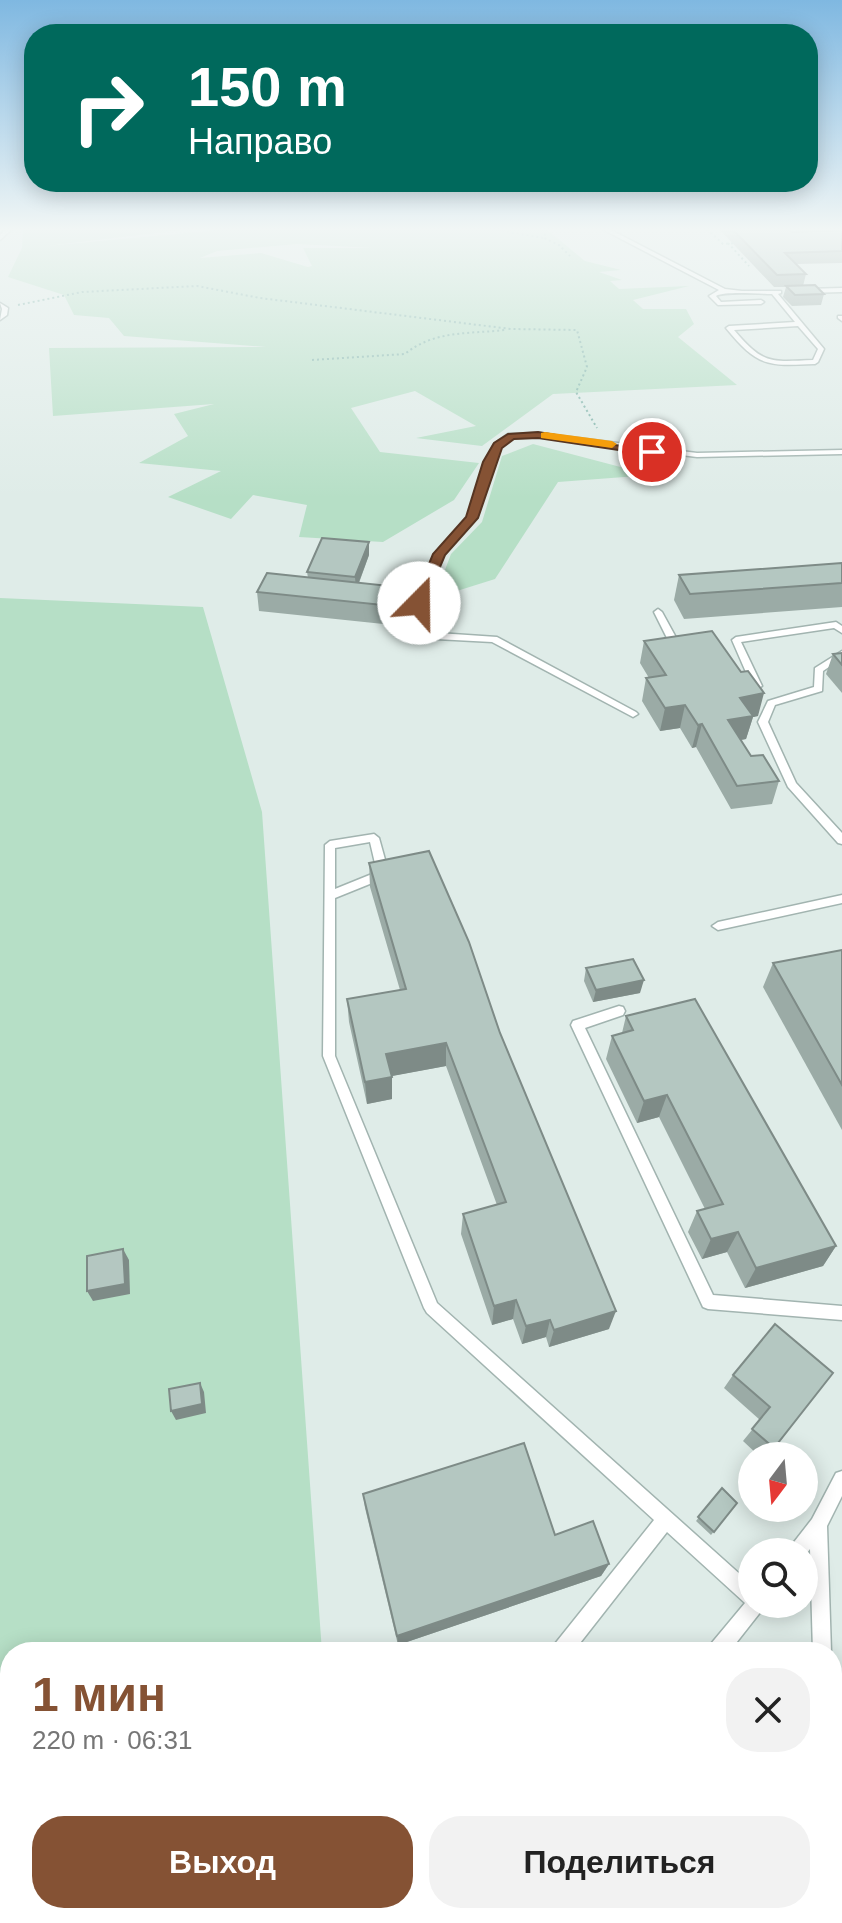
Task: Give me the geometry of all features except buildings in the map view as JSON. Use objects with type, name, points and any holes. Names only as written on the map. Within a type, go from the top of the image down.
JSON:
[{"type":"lane","points":[[796,319],[800,324],[821,349],[815,362],[771,364],[754,358],[729,328],[800,324]]},
{"type":"lane","points":[[633,714],[494,639],[436,636],[415,623],[419,603],[439,554],[472,518],[497,446],[511,436],[538,435],[697,455],[842,452]]},
{"type":"lane","points":[[375,598],[419,603]]},
{"type":"lane","points":[[658,612],[676,646],[691,645]]},
{"type":"lane","points":[[721,642],[840,626]]},
{"type":"lane","points":[[736,640],[757,686]]},
{"type":"lane","points":[[842,654],[818,670],[819,689],[771,703],[763,722],[792,785],[842,840]]},
{"type":"lane","points":[[330,896],[383,874],[374,838],[330,845],[329,1056],[432,1308],[738,1584]]},
{"type":"lane","points":[[718,926],[842,899]]},
{"type":"lane","points":[[619,1011],[577,1025],[708,1302],[842,1313]]},
{"type":"lane","points":[[808,1538],[842,1479]]},
{"type":"lane","points":[[569,1642],[666,1519]]},
{"type":"lane","points":[[818,1525],[822,1642]]},
{"type":"lane","points":[[725,1642],[745,1618]]},
{"type":"path","points":[[428,319],[511,329],[577,330],[587,367],[576,392],[607,444]]},
{"type":"path","points":[[312,360],[405,354],[416,343],[446,334],[478,334],[511,329]]},
{"type":"green space","points":[[110,319],[691,319],[694,324],[678,337],[737,385],[553,394],[482,446],[416,438],[476,426],[415,391],[351,408],[380,452],[479,463],[454,500],[383,542],[299,537],[307,505],[253,495],[231,519],[168,497],[221,471],[139,463],[188,436],[174,414],[214,404],[53,416],[49,348],[266,347],[124,336]]},
{"type":"green space","points":[[533,444],[651,475],[558,482],[495,579],[460,590],[440,583],[451,554],[482,522],[502,456]]},
{"type":"green space","points":[[0,598],[203,607],[262,812],[321,1642],[0,1642]]},
{"type":"slow traffic","points":[[545,436],[612,444]]},
{"type":"route","points":[[419,603],[439,554],[472,518],[497,446],[511,436],[538,435],[652,452]]}]
